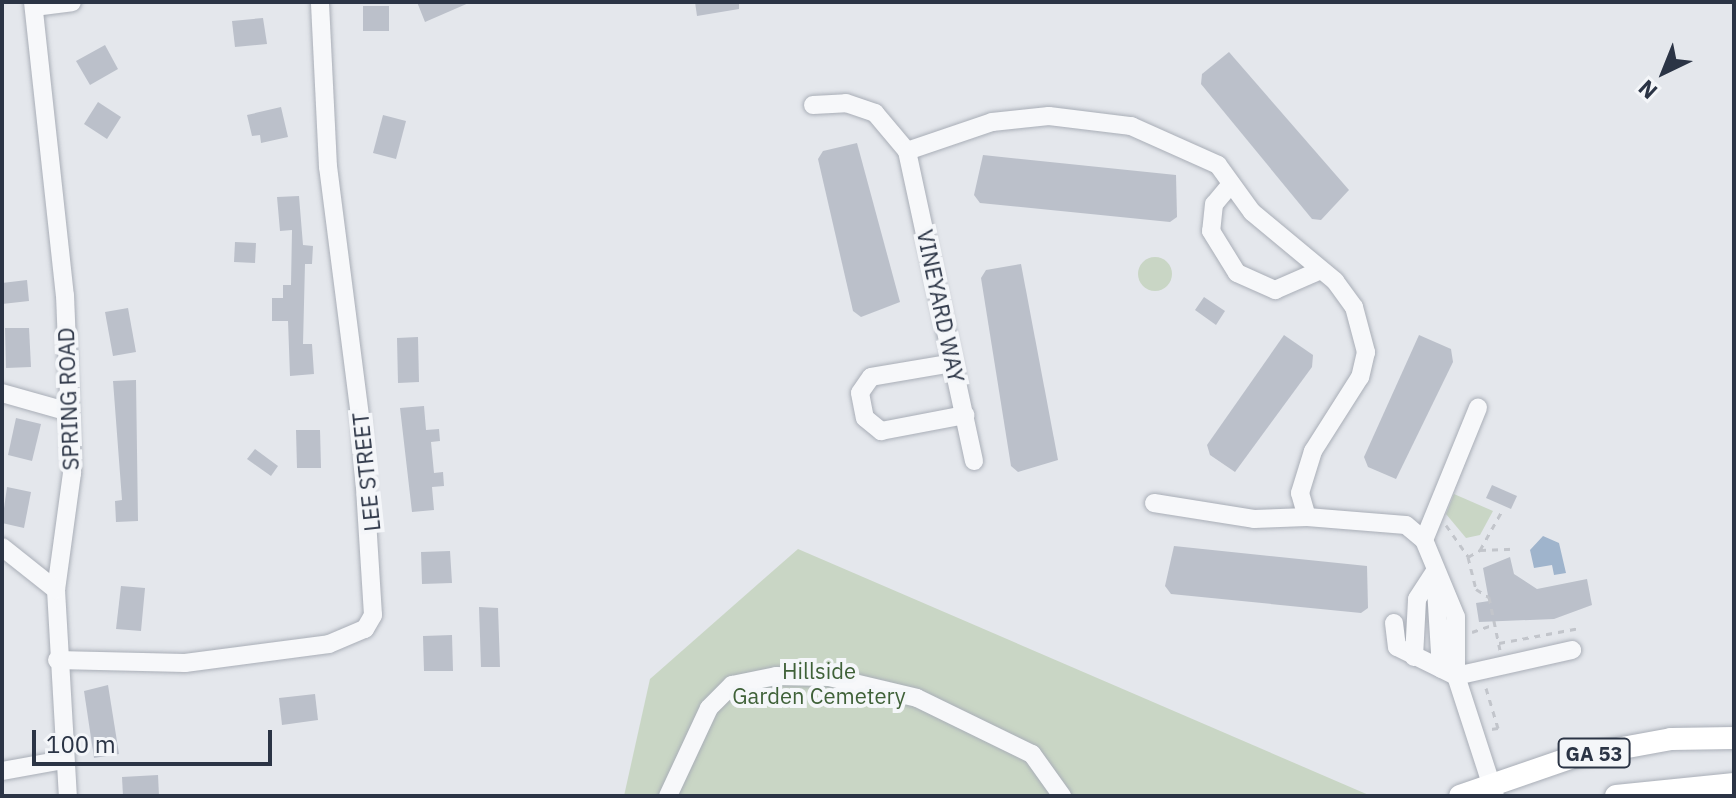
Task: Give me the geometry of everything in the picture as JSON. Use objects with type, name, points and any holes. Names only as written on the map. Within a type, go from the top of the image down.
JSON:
[{"type":"main road","name":"GA 53","points":[[1460,796],[1671,739],[1734,738]]},
{"type":"main road","name":"GA 53","points":[[1616,796],[1734,784]]},
{"type":"street","points":[[34,4],[72,2]]},
{"type":"street","name":"LEE STREET","points":[[57,660],[185,663],[329,644],[365,629],[373,615],[361,424],[328,167],[320,2]]},
{"type":"street","name":"SPRING ROAD","points":[[34,4],[65,295],[72,473],[56,590],[57,660],[68,796]]},
{"type":"street","name":"VINEYARD WAY","points":[[813,105],[846,103],[875,113],[907,151],[974,461]]},
{"type":"street","points":[[907,151],[992,122],[1049,116],[1145,131],[1218,165],[1252,212],[1321,270],[1354,307],[1366,352],[1360,377],[1302,473],[1307,517]]},
{"type":"street","points":[[1231,184],[1214,204],[1211,231],[1237,273],[1275,290],[1321,270]]},
{"type":"street","points":[[953,363],[871,377],[860,393],[865,418],[881,431],[965,415]]},
{"type":"street","points":[[2,393],[69,412]]},
{"type":"street","points":[[1424,540],[1478,408]]},
{"type":"street","points":[[1154,503],[1254,519],[1307,517],[1406,525],[1424,540],[1435,570],[1449,672],[1493,788]]},
{"type":"street","points":[[2,547],[56,590]]},
{"type":"street","points":[[1414,657],[1417,599],[1435,570]]},
{"type":"street","points":[[1394,623],[1397,647],[1449,672],[1504,665],[1572,650]]},
{"type":"street","points":[[668,796],[709,708],[732,685],[776,676],[829,677],[917,698],[1032,754],[1062,796]]},
{"type":"street","points":[[2,771],[63,760]]},
{"type":"path","points":[[1480,550],[1502,511]]},
{"type":"path","points":[[1434,515],[1468,557],[1476,589],[1489,597],[1504,665]]},
{"type":"path","points":[[1468,557],[1480,550],[1514,549]]},
{"type":"path","points":[[1499,643],[1580,628]]},
{"type":"green space","points":[[1155,257],[1167,262],[1172,274],[1167,286],[1155,291],[1143,286],[1138,274],[1143,262]]},
{"type":"green space","points":[[1454,494],[1493,511],[1480,535],[1466,538],[1446,514]]},
{"type":"green space","name":"Hillside Garden Cemetery","points":[[798,549],[1371,796],[624,796],[650,679]]},
{"type":"water","points":[[1543,536],[1559,543],[1566,573],[1554,575],[1552,565],[1534,568],[1530,550]]},
{"type":"building","points":[[417,2],[471,2],[425,22]]},
{"type":"building","points":[[695,2],[739,2],[739,9],[697,16]]},
{"type":"building","points":[[363,6],[389,6],[389,31],[363,31]]},
{"type":"building","points":[[263,18],[267,44],[235,47],[232,21]]},
{"type":"building","points":[[105,45],[118,69],[90,85],[76,61]]},
{"type":"building","points":[[1229,52],[1349,190],[1321,220],[1312,219],[1201,84],[1202,74]]},
{"type":"building","points":[[98,102],[121,117],[107,139],[84,124]]},
{"type":"building","points":[[281,107],[288,137],[261,143],[260,135],[252,136],[247,115]]},
{"type":"building","points":[[383,115],[406,121],[396,159],[373,153]]},
{"type":"building","points":[[857,143],[900,302],[861,317],[853,311],[818,159],[823,151]]},
{"type":"building","points":[[983,155],[1176,175],[1177,217],[1170,222],[980,203],[974,195]]},
{"type":"building","points":[[299,196],[303,245],[313,246],[312,264],[305,264],[303,344],[312,344],[314,374],[290,376],[288,321],[272,321],[272,298],[283,298],[283,285],[291,285],[292,230],[280,231],[277,197]]},
{"type":"building","points":[[235,242],[256,243],[255,263],[234,262]]},
{"type":"building","points":[[1021,264],[1058,460],[1018,472],[1011,466],[981,278],[986,270]]},
{"type":"building","points":[[27,280],[29,301],[2,304],[2,283]]},
{"type":"building","points":[[1204,297],[1225,311],[1216,325],[1195,310]]},
{"type":"building","points":[[128,308],[136,352],[113,356],[105,312]]},
{"type":"building","points":[[5,328],[29,328],[31,367],[6,368]]},
{"type":"building","points":[[1284,335],[1313,355],[1312,367],[1235,472],[1210,455],[1207,445]]},
{"type":"building","points":[[1419,335],[1451,349],[1453,362],[1396,479],[1368,467],[1364,457]]},
{"type":"building","points":[[418,337],[419,382],[398,383],[397,338]]},
{"type":"building","points":[[136,380],[138,521],[116,522],[115,501],[122,500],[113,381]]},
{"type":"building","points":[[424,406],[426,430],[439,429],[440,441],[431,442],[434,473],[443,472],[444,486],[432,487],[434,510],[412,512],[400,408]]},
{"type":"building","points":[[16,418],[41,424],[32,461],[8,455]]},
{"type":"building","points":[[296,430],[320,430],[321,468],[297,468]]},
{"type":"building","points":[[255,449],[278,466],[271,476],[247,459]]},
{"type":"building","points":[[1492,485],[1517,496],[1511,509],[1486,498]]},
{"type":"building","points":[[7,487],[31,492],[24,528],[2,523]]},
{"type":"building","points":[[1174,546],[1367,566],[1368,608],[1361,613],[1171,594],[1165,586]]},
{"type":"building","points":[[450,551],[452,583],[422,584],[421,552]]},
{"type":"building","points":[[1510,557],[1514,574],[1537,589],[1587,579],[1592,605],[1554,619],[1479,622],[1476,603],[1489,601],[1483,568]]},
{"type":"building","points":[[121,586],[145,588],[141,631],[116,629]]},
{"type":"building","points":[[479,607],[498,608],[500,667],[481,667]]},
{"type":"building","points":[[452,635],[453,671],[424,671],[423,636]]},
{"type":"building","points":[[108,685],[119,754],[94,758],[84,691]]},
{"type":"building","points":[[315,694],[318,720],[282,725],[279,698]]},
{"type":"building","points":[[158,775],[159,796],[123,796],[122,777]]}]
